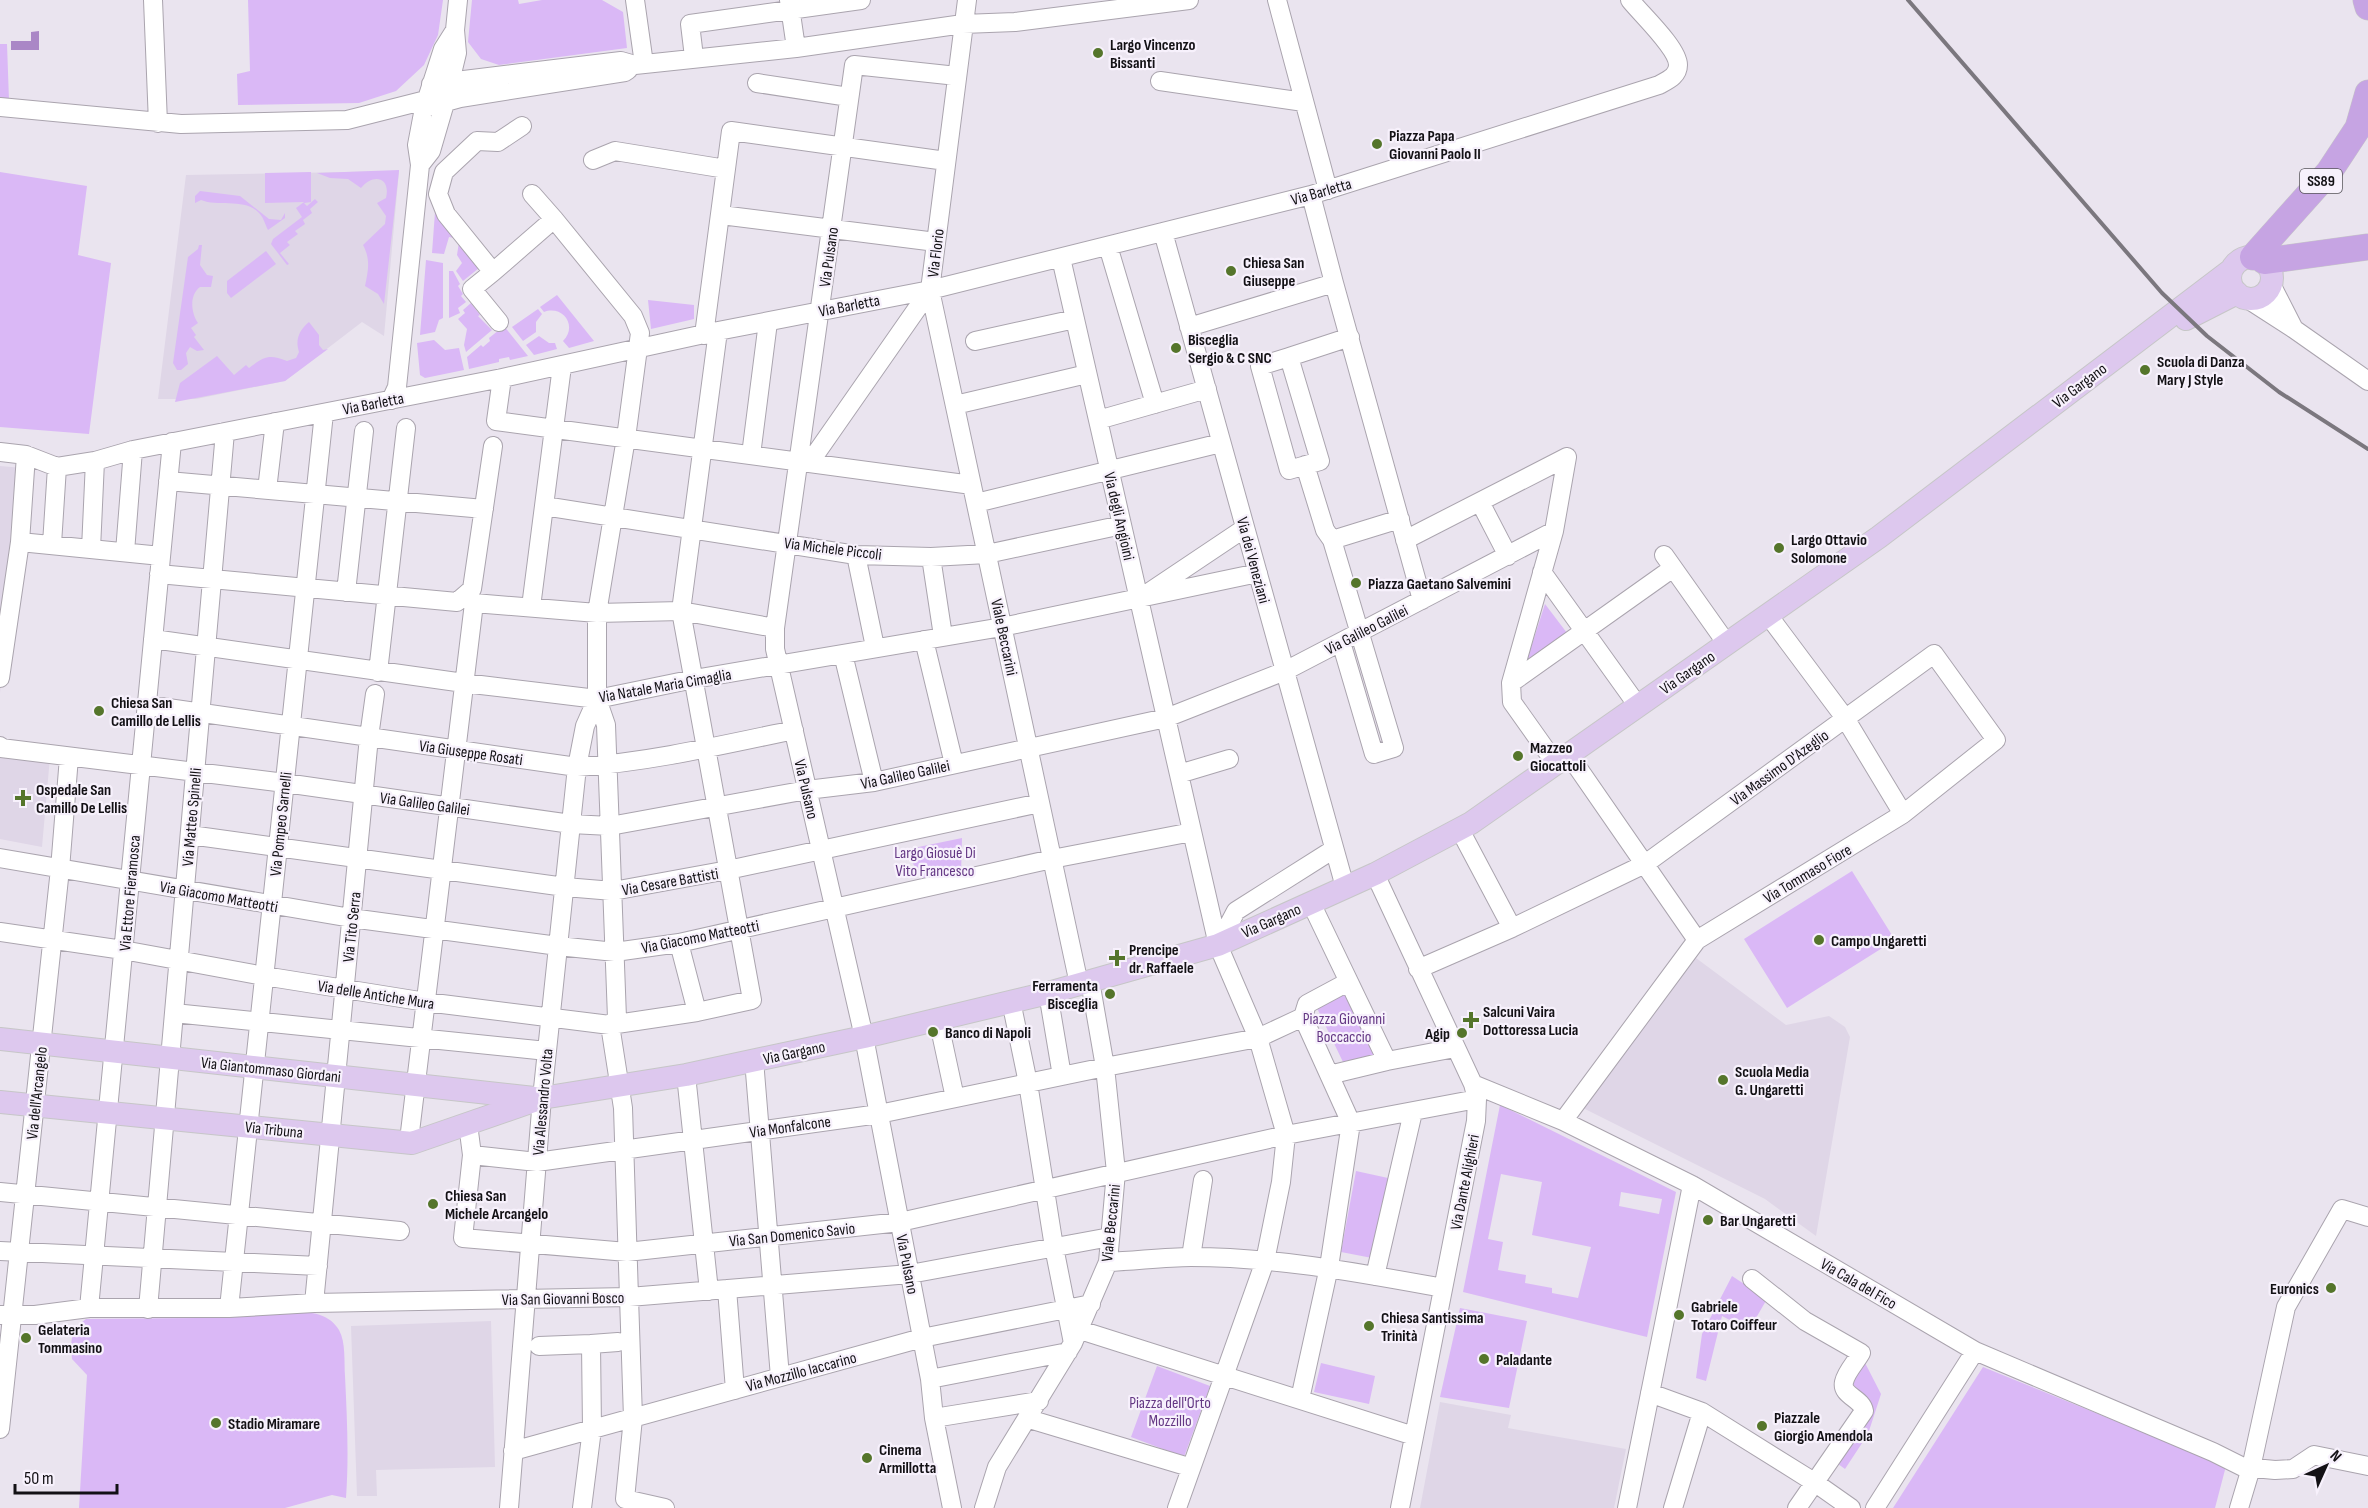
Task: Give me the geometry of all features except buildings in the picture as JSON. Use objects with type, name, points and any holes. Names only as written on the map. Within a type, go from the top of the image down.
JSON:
[{"type":"highway","points":[[2366,0],[2368,7]]},
{"type":"highway","name":"SS89","points":[[2265,270],[2358,128],[2368,93]]},
{"type":"highway","points":[[2265,270],[2311,254],[2368,247]]},
{"type":"main road","points":[[2240,260],[2265,270],[2269,290],[2259,297],[2242,296],[2230,283],[2231,270],[2240,260]]},
{"type":"main road","name":"Via Gargano","points":[[542,1098],[686,1075],[864,1037],[1048,993],[1218,945],[1375,874],[1460,830],[1879,537],[2231,270]]},
{"type":"main road","name":"Via Gargano","points":[[2126,350],[2242,296]]},
{"type":"main road","name":"Via Giantommaso Giordani","points":[[0,1039],[542,1098]]},
{"type":"main road","name":"Via Tribuna","points":[[0,1102],[412,1143],[542,1098]]},
{"type":"street","points":[[153,0],[158,123]]},
{"type":"street","points":[[420,165],[431,151],[457,53],[455,30],[458,0]]},
{"type":"street","points":[[635,0],[639,64]]},
{"type":"street","points":[[694,57],[690,24],[790,5],[861,0]]},
{"type":"street","name":"Via Florio","points":[[799,461],[817,452],[930,290],[967,0]]},
{"type":"street","points":[[0,107],[158,123],[347,120],[427,97],[450,81],[621,61],[639,64],[796,48],[963,24],[1015,22],[1190,0]]},
{"type":"street","points":[[1277,0],[1305,102],[1334,283],[1422,600]]},
{"type":"street","name":"Via Barletta","points":[[57,467],[930,290],[1320,193],[1659,84],[1673,77],[1678,67],[1676,54],[1630,0]]},
{"type":"street","points":[[790,5],[796,48]]},
{"type":"street","points":[[391,400],[397,387],[420,165],[417,145],[427,97],[443,49],[455,30]]},
{"type":"street","points":[[427,97],[445,103],[460,98],[625,72],[639,64]]},
{"type":"street","name":"Via Pulsano","points":[[952,1508],[934,1418],[930,1378],[864,1037],[778,664],[775,628],[854,65],[957,76]]},
{"type":"street","points":[[1160,81],[1305,102]]},
{"type":"street","points":[[757,83],[849,97]]},
{"type":"street","points":[[493,272],[446,214],[438,194],[444,172],[477,141],[498,142],[522,126]]},
{"type":"street","points":[[739,928],[681,611],[703,449],[721,215],[731,131],[946,161]]},
{"type":"street","points":[[593,160],[615,151],[726,169]]},
{"type":"street","points":[[532,194],[633,316],[640,333],[626,438],[597,613],[597,699],[606,725],[608,765],[617,1018],[610,1025],[623,1108],[633,1418],[625,1499],[665,1508]]},
{"type":"street","points":[[721,215],[936,242]]},
{"type":"street","points":[[499,322],[472,289],[555,219]]},
{"type":"street","name":"Via dei Veneziani","points":[[1163,232],[1345,887]]},
{"type":"street","points":[[1108,246],[1155,404]]},
{"type":"street","name":"Via degli Angioini","points":[[1060,258],[1218,945],[1258,1038],[1286,1135]]},
{"type":"street","points":[[2265,270],[2294,329]]},
{"type":"street","points":[[1189,327],[1334,283]]},
{"type":"street","name":"Viale Beccarini","points":[[930,290],[1052,859],[1105,1067],[1116,1172],[1108,1262],[1074,1342],[1029,1419],[997,1467],[984,1508]]},
{"type":"street","points":[[2242,296],[2368,381]]},
{"type":"street","points":[[975,340],[1075,319]]},
{"type":"street","points":[[751,455],[768,322]]},
{"type":"street","points":[[1289,357],[1320,461],[1289,470],[1260,366],[1350,337]]},
{"type":"street","points":[[531,608],[562,366]]},
{"type":"street","points":[[955,405],[1087,374]]},
{"type":"street","points":[[502,378],[496,421],[972,484]]},
{"type":"street","points":[[1098,420],[1206,389]]},
{"type":"street","name":"Via Pompeo Sarnelli","points":[[229,1308],[324,413]]},
{"type":"street","points":[[267,490],[275,422]]},
{"type":"street","points":[[378,672],[406,428]]},
{"type":"street","points":[[346,592],[364,431]]},
{"type":"street","name":"Via Matteo Spinelli","points":[[148,1309],[225,432]]},
{"type":"street","name":"Via Ettore Fieramosca","points":[[89,1308],[172,442]]},
{"type":"street","points":[[976,503],[1221,442]]},
{"type":"street","points":[[410,1132],[464,683],[466,603],[472,589],[493,446]]},
{"type":"street","points":[[125,552],[133,450]]},
{"type":"street","points":[[0,452],[26,455],[57,467],[52,544]]},
{"type":"street","points":[[0,678],[20,542],[26,455]]},
{"type":"street","points":[[1406,540],[1567,458],[1554,531],[1511,683],[1512,702],[1562,759],[1645,864],[1697,940]]},
{"type":"street","points":[[91,549],[95,461]]},
{"type":"street","points":[[1305,465],[1361,632],[1394,748],[1374,754],[1341,642]]},
{"type":"street","points":[[168,481],[484,509]]},
{"type":"street","points":[[1480,501],[1508,556]]},
{"type":"street","name":"Via Michele Piccoli","points":[[544,506],[856,555],[931,557],[987,554],[1122,525]]},
{"type":"street","points":[[1332,540],[1400,519]]},
{"type":"street","name":"Via Natale Maria Cimaglia","points":[[1139,598],[1245,528]]},
{"type":"street","name":"Via Galileo Galilei","points":[[0,746],[69,757],[285,783],[571,824],[610,826],[807,790],[874,782],[1166,718],[1285,671],[1554,531]]},
{"type":"street","points":[[20,542],[161,556]]},
{"type":"street","points":[[856,555],[875,648]]},
{"type":"street","points":[[931,557],[943,636]]},
{"type":"street","points":[[1511,683],[1584,631],[1669,561],[1727,644]]},
{"type":"street","points":[[1542,572],[1638,706]]},
{"type":"street","name":"Via Natale Maria Cimaglia","points":[[153,639],[378,672],[597,699],[778,664],[1002,627],[1258,573]]},
{"type":"street","points":[[159,574],[597,613],[681,611],[775,628]]},
{"type":"street","points":[[1768,615],[1845,718],[1903,814]]},
{"type":"street","points":[[924,640],[954,764]]},
{"type":"street","points":[[843,654],[874,782]]},
{"type":"street","name":"Via Massimo D'Azeglio","points":[[1418,969],[1512,928],[1645,864],[1934,654],[1996,740],[1903,814]]},
{"type":"street","name":"Via Tito Serra","points":[[314,1303],[363,794],[375,694]]},
{"type":"street","name":"Via Alessandro Volta","points":[[509,1508],[542,1098],[577,767],[585,726],[597,699]]},
{"type":"street","name":"Via Giuseppe Rosati","points":[[147,705],[577,767],[608,765],[706,749],[794,730]]},
{"type":"street","name":"Via dell'Arcangelo","points":[[0,1429],[6,1315],[19,1252],[26,1194],[60,869],[69,757]]},
{"type":"street","points":[[1179,774],[1229,759]]},
{"type":"street","name":"Via Cesare Battisti","points":[[190,835],[564,887],[613,891],[728,870],[1040,803]]},
{"type":"street","name":"Via Tommaso Fiore","points":[[1563,1121],[1697,940],[1903,814]]},
{"type":"street","points":[[1460,830],[1512,928]]},
{"type":"street","name":"Via Giacomo Matteotti","points":[[0,858],[351,918],[615,952],[679,943],[1052,859],[1192,832]]},
{"type":"street","name":"Via Gargano","points":[[1218,945],[1236,911],[1334,849]]},
{"type":"street","points":[[1375,874],[1475,1092]]},
{"type":"street","points":[[1311,903],[1387,1061]]},
{"type":"street","name":"Via delle Antiche Mura","points":[[0,932],[123,950],[426,1002],[610,1025],[696,1012],[752,1000],[739,928]]},
{"type":"street","points":[[679,943],[696,1012]]},
{"type":"street","points":[[1300,1400],[1329,1267],[1351,1123],[1303,1017],[1307,1004],[1348,982]]},
{"type":"street","points":[[1048,993],[1062,1076]]},
{"type":"street","points":[[1011,1002],[1028,1083],[1065,1309],[1074,1342]]},
{"type":"street","points":[[174,1013],[547,1051]]},
{"type":"street","name":"Via Monfalcone","points":[[472,1155],[537,1162],[879,1114],[1258,1038],[1303,1017]]},
{"type":"street","points":[[938,1019],[955,1098]]},
{"type":"street","points":[[1329,1075],[1455,1048]]},
{"type":"street","points":[[754,1060],[780,1377]]},
{"type":"street","points":[[686,1075],[704,1243],[718,1290],[735,1390]]},
{"type":"street","name":"Via Cala del Fico","points":[[1475,1092],[1563,1121],[1692,1185],[1975,1351],[2213,1452],[2243,1467],[2251,1468]]},
{"type":"street","name":"Via San Domenico Savio","points":[[472,1155],[463,1238],[627,1252],[900,1222],[1286,1135],[1413,1112],[1475,1092]]},
{"type":"street","name":"Via Dante Alighieri","points":[[1400,1508],[1476,1121],[1475,1092]]},
{"type":"street","points":[[1375,1276],[1413,1112]]},
{"type":"street","points":[[468,1124],[472,1155]]},
{"type":"street","points":[[1177,1508],[1265,1261],[1281,1182],[1286,1135]]},
{"type":"street","points":[[1191,1257],[1203,1180]]},
{"type":"street","points":[[1627,1508],[1692,1185]]},
{"type":"street","points":[[0,1192],[400,1231]]},
{"type":"street","points":[[2239,1508],[2251,1468],[2286,1306],[2342,1209],[2368,1217]]},
{"type":"street","name":"Via San Giovanni Bosco","points":[[6,1315],[62,1313],[89,1308],[229,1308],[314,1303],[629,1297],[910,1274],[1110,1236]]},
{"type":"street","points":[[0,1251],[318,1266]]},
{"type":"street","points":[[1108,1262],[1191,1257],[1265,1261],[1329,1267],[1443,1288]]},
{"type":"street","points":[[1752,1279],[1805,1321],[1861,1353],[1844,1380],[1844,1387],[1847,1393],[1861,1402],[1864,1411],[1797,1508]]},
{"type":"street","name":"Via Mozzillo Iaccarino","points":[[513,1451],[922,1338],[1091,1305]]},
{"type":"street","points":[[539,1346],[618,1342]]},
{"type":"street","points":[[930,1378],[1074,1342],[1224,1375],[1414,1436]]},
{"type":"street","points":[[582,1508],[592,1429],[591,1344]]},
{"type":"street","points":[[1875,1508],[1975,1351]]},
{"type":"street","points":[[1650,1393],[1702,1412],[1814,1482],[1851,1508]]},
{"type":"street","points":[[934,1418],[1039,1401]]},
{"type":"street","points":[[1674,1508],[1702,1412]]},
{"type":"street","points":[[1029,1419],[1190,1467]]},
{"type":"street","points":[[2251,1468],[2293,1469],[2314,1455],[2368,1466]]},
{"type":"shaded area","points":[[39,31],[39,50],[11,50],[11,41],[31,41],[31,32]]},
{"type":"shaded area","points":[[399,171],[384,336],[362,322],[285,381],[196,399],[158,399],[186,175]]},
{"type":"shaded area","points":[[0,466],[23,468],[0,693]]},
{"type":"shaded area","name":"Ospedale San Camillo De Lellis","points":[[0,752],[50,757],[42,847],[0,839]]},
{"type":"shaded area","name":"Scuola Media G. Ungaretti","points":[[1696,958],[1786,1025],[1829,1016],[1845,1027],[1850,1037],[1816,1236],[1765,1199],[1583,1108]]},
{"type":"shaded area","points":[[491,1321],[495,1467],[376,1470],[377,1496],[357,1496],[351,1326]]},
{"type":"shaded area","points":[[1440,1402],[1511,1415],[1508,1428],[1626,1449],[1614,1508],[1420,1508]]},
{"type":"green space","points":[[248,0],[443,0],[438,35],[424,65],[396,91],[359,103],[238,105],[237,74],[250,71]]},
{"type":"green space","points":[[472,0],[518,0],[519,4],[542,0],[602,0],[623,12],[627,48],[499,65],[481,59],[468,42]]},
{"type":"green space","points":[[0,44],[7,44],[9,100],[0,99]]},
{"type":"green space","points":[[399,170],[384,304],[378,294],[365,286],[368,261],[363,245],[385,224],[386,216],[377,203],[386,198],[386,185],[376,179],[361,188],[348,179],[330,178],[317,173]]},
{"type":"green space","points":[[0,172],[87,186],[78,255],[111,263],[89,434],[0,427]]},
{"type":"green space","points":[[311,172],[311,202],[304,203],[307,206],[315,199],[318,202],[310,209],[312,213],[303,220],[305,224],[295,231],[298,234],[287,242],[290,245],[280,253],[289,264],[287,265],[271,244],[273,239],[302,217],[296,208],[304,202],[265,203],[265,173]]},
{"type":"green space","points":[[200,191],[240,196],[269,219],[281,220],[285,213],[285,218],[268,230],[260,214],[246,205],[201,200],[195,203],[195,196]]},
{"type":"green space","points":[[435,212],[454,238],[449,237],[444,254],[432,253]]},
{"type":"green space","points":[[459,242],[479,268],[463,281],[456,271],[462,263],[457,255]]},
{"type":"green space","points":[[199,245],[202,245],[200,265],[207,275],[213,276],[211,287],[200,287],[196,290],[193,299],[194,314],[198,323],[191,328],[196,335],[194,337],[204,350],[197,351],[190,347],[186,353],[188,364],[181,370],[177,370],[173,363],[188,257],[198,249]]},
{"type":"green space","points":[[266,251],[276,264],[231,298],[227,293],[227,281]]},
{"type":"green space","points":[[426,260],[443,263],[443,318],[439,320],[435,332],[420,335]]},
{"type":"green space","points":[[449,271],[453,271],[460,284],[458,286],[463,294],[461,296],[466,302],[458,308],[460,313],[449,318]]},
{"type":"green space","points":[[557,295],[594,341],[569,348],[563,341],[569,329],[566,318],[557,311],[544,312],[540,307]]},
{"type":"green space","points":[[648,300],[694,305],[694,319],[651,329]]},
{"type":"green space","points":[[471,303],[480,315],[478,316],[492,330],[466,352],[464,345],[467,329],[458,319]]},
{"type":"green space","points":[[538,309],[542,314],[536,322],[536,332],[523,341],[512,327]]},
{"type":"green space","points":[[309,322],[319,335],[319,345],[323,350],[328,349],[285,381],[175,402],[180,383],[217,356],[234,375],[246,365],[249,368],[267,357],[287,361],[296,358],[299,352],[297,343],[299,336]]},
{"type":"green space","points":[[504,326],[528,356],[510,360],[509,357],[499,359],[499,362],[469,369],[467,357],[481,345],[483,347],[490,341],[489,338]]},
{"type":"green space","points":[[539,336],[549,343],[555,343],[557,349],[534,355],[526,345]]},
{"type":"green space","points":[[434,340],[445,350],[459,348],[464,370],[425,378],[420,375],[417,343]]},
{"type":"green space","points":[[1545,604],[1567,633],[1526,663]]},
{"type":"green space","name":"Largo Giosuè Di Vito Francesco","points":[[962,838],[961,874],[925,882],[904,850]]},
{"type":"green space","name":"Campo Ungaretti","points":[[1852,871],[1895,940],[1787,1008],[1744,939]]},
{"type":"green space","name":"Piazza Giovanni Boccaccio","points":[[1345,991],[1376,1055],[1343,1062],[1316,1006]]},
{"type":"green space","points":[[1500,1105],[1676,1192],[1647,1337],[1463,1292]],"holes":[[[1501,1174],[1542,1182],[1532,1235],[1591,1247],[1578,1298],[1552,1293],[1552,1288],[1525,1283],[1526,1275],[1498,1270],[1503,1242],[1488,1239]],[[1621,1192],[1662,1199],[1659,1214],[1619,1206]]]},
{"type":"green space","points":[[1356,1171],[1388,1178],[1372,1258],[1341,1252]]},
{"type":"green space","points":[[1732,1276],[1767,1299],[1749,1330],[1722,1316],[1706,1381],[1696,1378],[1702,1334]]},
{"type":"green space","name":"Paladante","points":[[1460,1308],[1527,1321],[1509,1408],[1440,1397]]},
{"type":"green space","name":"Stadio Miramare","points":[[299,1312],[316,1314],[331,1321],[339,1330],[343,1340],[347,1437],[346,1498],[332,1495],[285,1508],[79,1508],[87,1375],[72,1359],[71,1346],[72,1336],[80,1323],[86,1319],[198,1318]]},
{"type":"green space","points":[[1862,1357],[1881,1394],[1868,1434],[1845,1469],[1834,1461],[1868,1414],[1850,1389]]},
{"type":"green space","points":[[1321,1363],[1375,1376],[1369,1404],[1314,1392]]},
{"type":"green space","name":"Piazza dell'Orto Mozzillo","points":[[1157,1366],[1210,1386],[1184,1457],[1131,1437]]},
{"type":"green space","points":[[1983,1367],[2226,1466],[2215,1508],[1893,1508]]},
{"type":"railway","points":[[1908,0],[2162,293],[2207,336],[2279,392],[2368,449]]},
{"type":"place","name":"Largo Vincenzo Bissanti","points":[[1098,53]]},
{"type":"place","name":"Piazza Papa Giovanni Paolo II","points":[[1377,144]]},
{"type":"place","name":"Chiesa San Giuseppe","points":[[1231,271]]},
{"type":"place","name":"Bisceglia Sergio & C SNC","points":[[1176,348]]},
{"type":"place","name":"Scuola di Danza Mary J Style","points":[[2145,370]]},
{"type":"place","name":"Largo Ottavio Solomone","points":[[1779,548]]},
{"type":"place","name":"Piazza Gaetano Salvemini","points":[[1356,583]]},
{"type":"place","name":"Chiesa San Camillo de Lellis","points":[[99,711]]},
{"type":"place","name":"Mazzeo Giocattoli","points":[[1518,756]]},
{"type":"place","name":"Ospedale San Camillo De Lellis","points":[[23,798]]},
{"type":"place","name":"Campo Ungaretti","points":[[1819,940]]},
{"type":"place","name":"Prencipe dr. Raffaele","points":[[1117,958]]},
{"type":"place","name":"Ferramenta Bisceglia","points":[[1110,994]]},
{"type":"place","name":"Salcuni Vaira Dottoressa Lucia","points":[[1471,1020]]},
{"type":"place","name":"Banco di Napoli","points":[[933,1032]]},
{"type":"place","name":"Agip","points":[[1462,1033]]},
{"type":"place","name":"Scuola Media G. Ungaretti","points":[[1723,1080]]},
{"type":"place","name":"Chiesa San Michele Arcangelo","points":[[433,1204]]},
{"type":"place","name":"Bar Ungaretti","points":[[1708,1220]]},
{"type":"place","name":"Euronics","points":[[2331,1288]]},
{"type":"place","name":"Gabriele Totaro Coiffeur","points":[[1679,1315]]},
{"type":"place","name":"Chiesa Santissima Trinità","points":[[1369,1326]]},
{"type":"place","name":"Gelateria Tommasino","points":[[26,1338]]},
{"type":"place","name":"Paladante","points":[[1484,1359]]},
{"type":"place","name":"Stadio Miramare","points":[[216,1423]]},
{"type":"place","name":"Piazzale Giorgio Amendola","points":[[1762,1426]]},
{"type":"place","name":"Cinema Armillotta","points":[[867,1458]]}]
